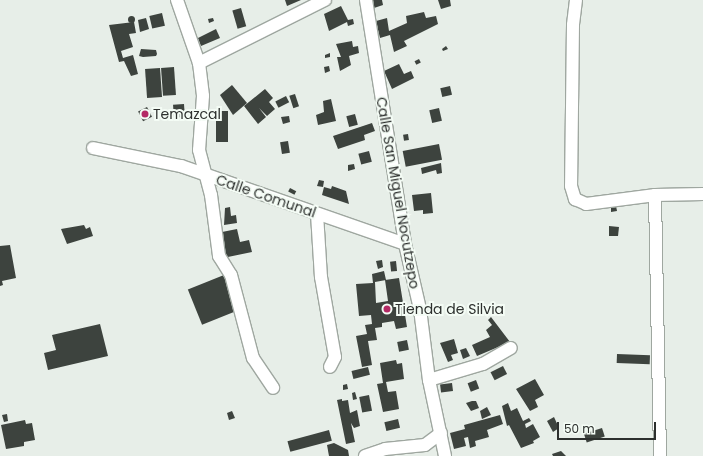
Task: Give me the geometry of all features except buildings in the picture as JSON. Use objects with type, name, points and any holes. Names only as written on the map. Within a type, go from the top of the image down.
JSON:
[{"type":"street","name":"Calle Comunal","points":[[177,0],[199,63],[203,96],[199,150],[205,175],[405,244]]},
{"type":"street","points":[[199,63],[326,0]]},
{"type":"street","name":"Calle San Miguel Nocutzepo","points":[[366,0],[405,244],[420,309],[429,380],[445,456]]},
{"type":"street","points":[[576,0],[573,25],[571,186],[575,199],[586,204],[655,195],[703,194]]},
{"type":"street","points":[[93,148],[181,166],[205,175],[211,194],[219,256],[231,275],[253,358],[273,388]]},
{"type":"street","points":[[655,195],[660,456]]},
{"type":"street","points":[[317,214],[321,278],[335,357],[330,367]]},
{"type":"street","points":[[429,380],[483,364],[511,348]]},
{"type":"street","points":[[366,456],[385,449],[425,445],[441,433]]},
{"type":"place","name":"Temazcal","points":[[145,114]]},
{"type":"place","name":"Tienda de Silvia","points":[[387,309]]}]
